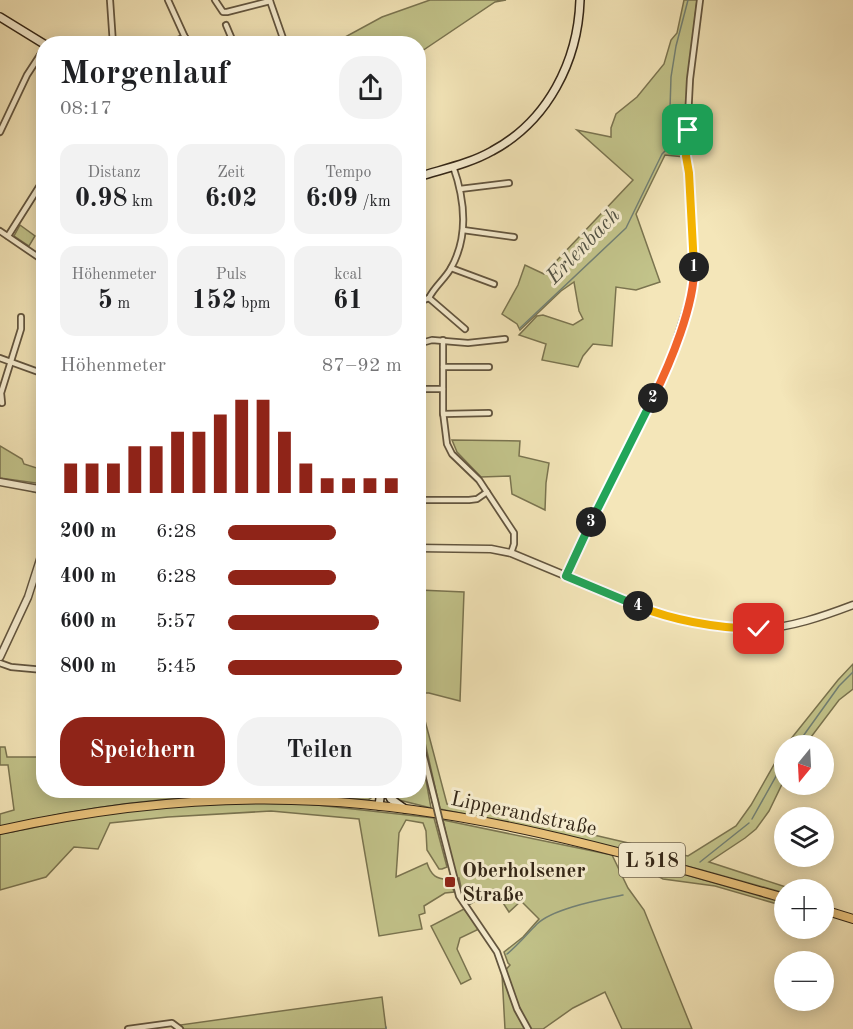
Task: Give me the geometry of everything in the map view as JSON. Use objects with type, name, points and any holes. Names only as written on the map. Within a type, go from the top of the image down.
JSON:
[{"type":"main road","points":[[426,174],[482,156],[502,146],[540,111],[561,80],[570,59],[579,26],[580,0]]},
{"type":"main road","points":[[0,17],[36,39]]},
{"type":"main road","points":[[379,806],[381,798]]},
{"type":"main road","points":[[390,798],[405,809]]},
{"type":"main road","name":"Lipperandstraße","points":[[0,831],[106,811],[208,800],[300,800],[379,806],[561,838],[774,894]]},
{"type":"main road","points":[[834,913],[853,919]]},
{"type":"street","points":[[110,0],[112,36]]},
{"type":"street","points":[[168,0],[185,36]]},
{"type":"street","points":[[215,0],[223,12],[270,1],[282,36]]},
{"type":"street","points":[[566,576],[666,372],[692,291],[694,279],[691,209],[686,156],[690,79],[700,0]]},
{"type":"street","points":[[226,25],[231,36]]},
{"type":"street","points":[[0,132],[36,61]]},
{"type":"street","points":[[426,299],[451,268],[463,230],[464,210],[453,166]]},
{"type":"street","points":[[460,189],[509,183]]},
{"type":"street","points":[[8,236],[36,192]]},
{"type":"street","points":[[463,230],[514,237]]},
{"type":"street","points":[[0,231],[36,254]]},
{"type":"street","points":[[451,268],[494,284]]},
{"type":"street","points":[[429,298],[465,329]]},
{"type":"street","points":[[2,404],[1,393],[21,328],[21,317]]},
{"type":"street","points":[[426,342],[443,340],[468,343],[505,339]]},
{"type":"street","points":[[443,340],[442,389],[447,444],[452,454],[479,480],[514,532],[511,553]]},
{"type":"street","points":[[0,358],[36,371]]},
{"type":"street","points":[[443,367],[489,367]]},
{"type":"street","points":[[426,389],[442,389]]},
{"type":"street","points":[[443,414],[489,413]]},
{"type":"street","points":[[0,482],[36,489]]},
{"type":"street","points":[[426,500],[477,499],[487,492]]},
{"type":"street","points":[[426,548],[491,549],[511,553],[658,613],[741,628],[759,629],[787,625],[853,605]]},
{"type":"street","points":[[0,657],[25,604],[36,571]]},
{"type":"street","points":[[0,663],[11,667],[36,669]]},
{"type":"street","points":[[426,766],[459,896],[497,952],[517,1009],[528,1029]]},
{"type":"street","points":[[128,1029],[172,1023],[180,1029]]},
{"type":"green space","points":[[430,0],[506,0],[495,2],[426,48],[426,36],[347,36],[382,17]]},
{"type":"green space","points":[[684,0],[697,0],[688,78],[684,157],[665,155],[636,214],[660,282],[636,290],[616,287],[612,346],[593,344],[583,356],[578,367],[542,360],[546,344],[519,335],[537,316],[543,315],[573,325],[583,319],[579,311],[574,282],[561,291],[520,330],[517,324],[502,314],[518,285],[525,265],[544,274],[633,180],[577,130],[611,137],[611,128],[616,114],[637,97],[664,64],[671,40],[677,33]]},
{"type":"green space","points":[[20,225],[35,236],[29,246],[14,236]]},
{"type":"green space","points":[[452,440],[520,441],[519,456],[549,463],[545,510],[512,494],[510,476],[481,477],[457,452]]},
{"type":"green space","points":[[0,446],[22,459],[24,464],[36,468],[36,483],[0,478]]},
{"type":"green space","points":[[426,590],[464,592],[460,701],[426,693]]},
{"type":"green space","points":[[853,664],[853,689],[839,700],[813,735],[794,735]]},
{"type":"green space","points":[[426,724],[447,804],[507,815],[688,856],[736,826],[774,765],[774,795],[777,795],[769,811],[756,829],[709,862],[774,883],[774,890],[614,847],[440,809],[426,747]]},
{"type":"green space","points":[[0,747],[5,747],[7,757],[36,757],[36,798],[182,798],[90,809],[0,827],[0,814],[14,810],[8,765],[0,765]]},
{"type":"green space","points":[[426,780],[431,808],[397,798],[426,798]]},
{"type":"green space","points":[[337,798],[371,798],[368,800]]},
{"type":"green space","points":[[257,803],[308,804],[434,818],[447,867],[439,869],[427,850],[423,823],[406,820],[399,833],[396,877],[427,863],[435,876],[450,879],[454,892],[445,893],[424,906],[425,913],[419,915],[422,929],[379,936],[359,819],[271,811],[110,823],[98,849],[74,847],[46,877],[0,890],[0,834],[124,811]]},
{"type":"green space","points":[[443,820],[612,855],[628,888],[644,910],[692,1029],[622,1029],[605,992],[573,1008],[543,1029],[505,1029],[502,974],[510,965],[504,952],[523,937],[539,919],[521,901],[509,912],[494,889],[469,905],[463,896],[459,878],[455,878]]},
{"type":"green space","points":[[634,860],[774,900],[774,903],[715,886],[663,879],[633,865]]},
{"type":"green space","points":[[464,909],[479,929],[460,938],[457,949],[471,979],[461,984],[431,926]]},
{"type":"green space","points":[[382,997],[386,1029],[182,1029],[180,1025]]},
{"type":"waterway","name":"Erlenbach","points":[[520,328],[626,228],[662,154],[668,148],[671,77],[676,46],[688,0]]},
{"type":"waterway","points":[[24,489],[36,493]]},
{"type":"waterway","points":[[804,735],[839,686],[853,672]]},
{"type":"waterway","points":[[752,819],[774,780]]},
{"type":"waterway","points":[[700,862],[749,823]]},
{"type":"waterway","points":[[507,954],[537,924],[554,913],[623,895]]},
{"type":"place","name":"Oberholsener Straße","points":[[450,882]]},
{"type":"route","points":[[688,130],[686,156],[693,245],[692,291],[666,372],[566,576],[648,610],[672,617],[759,629]]}]
